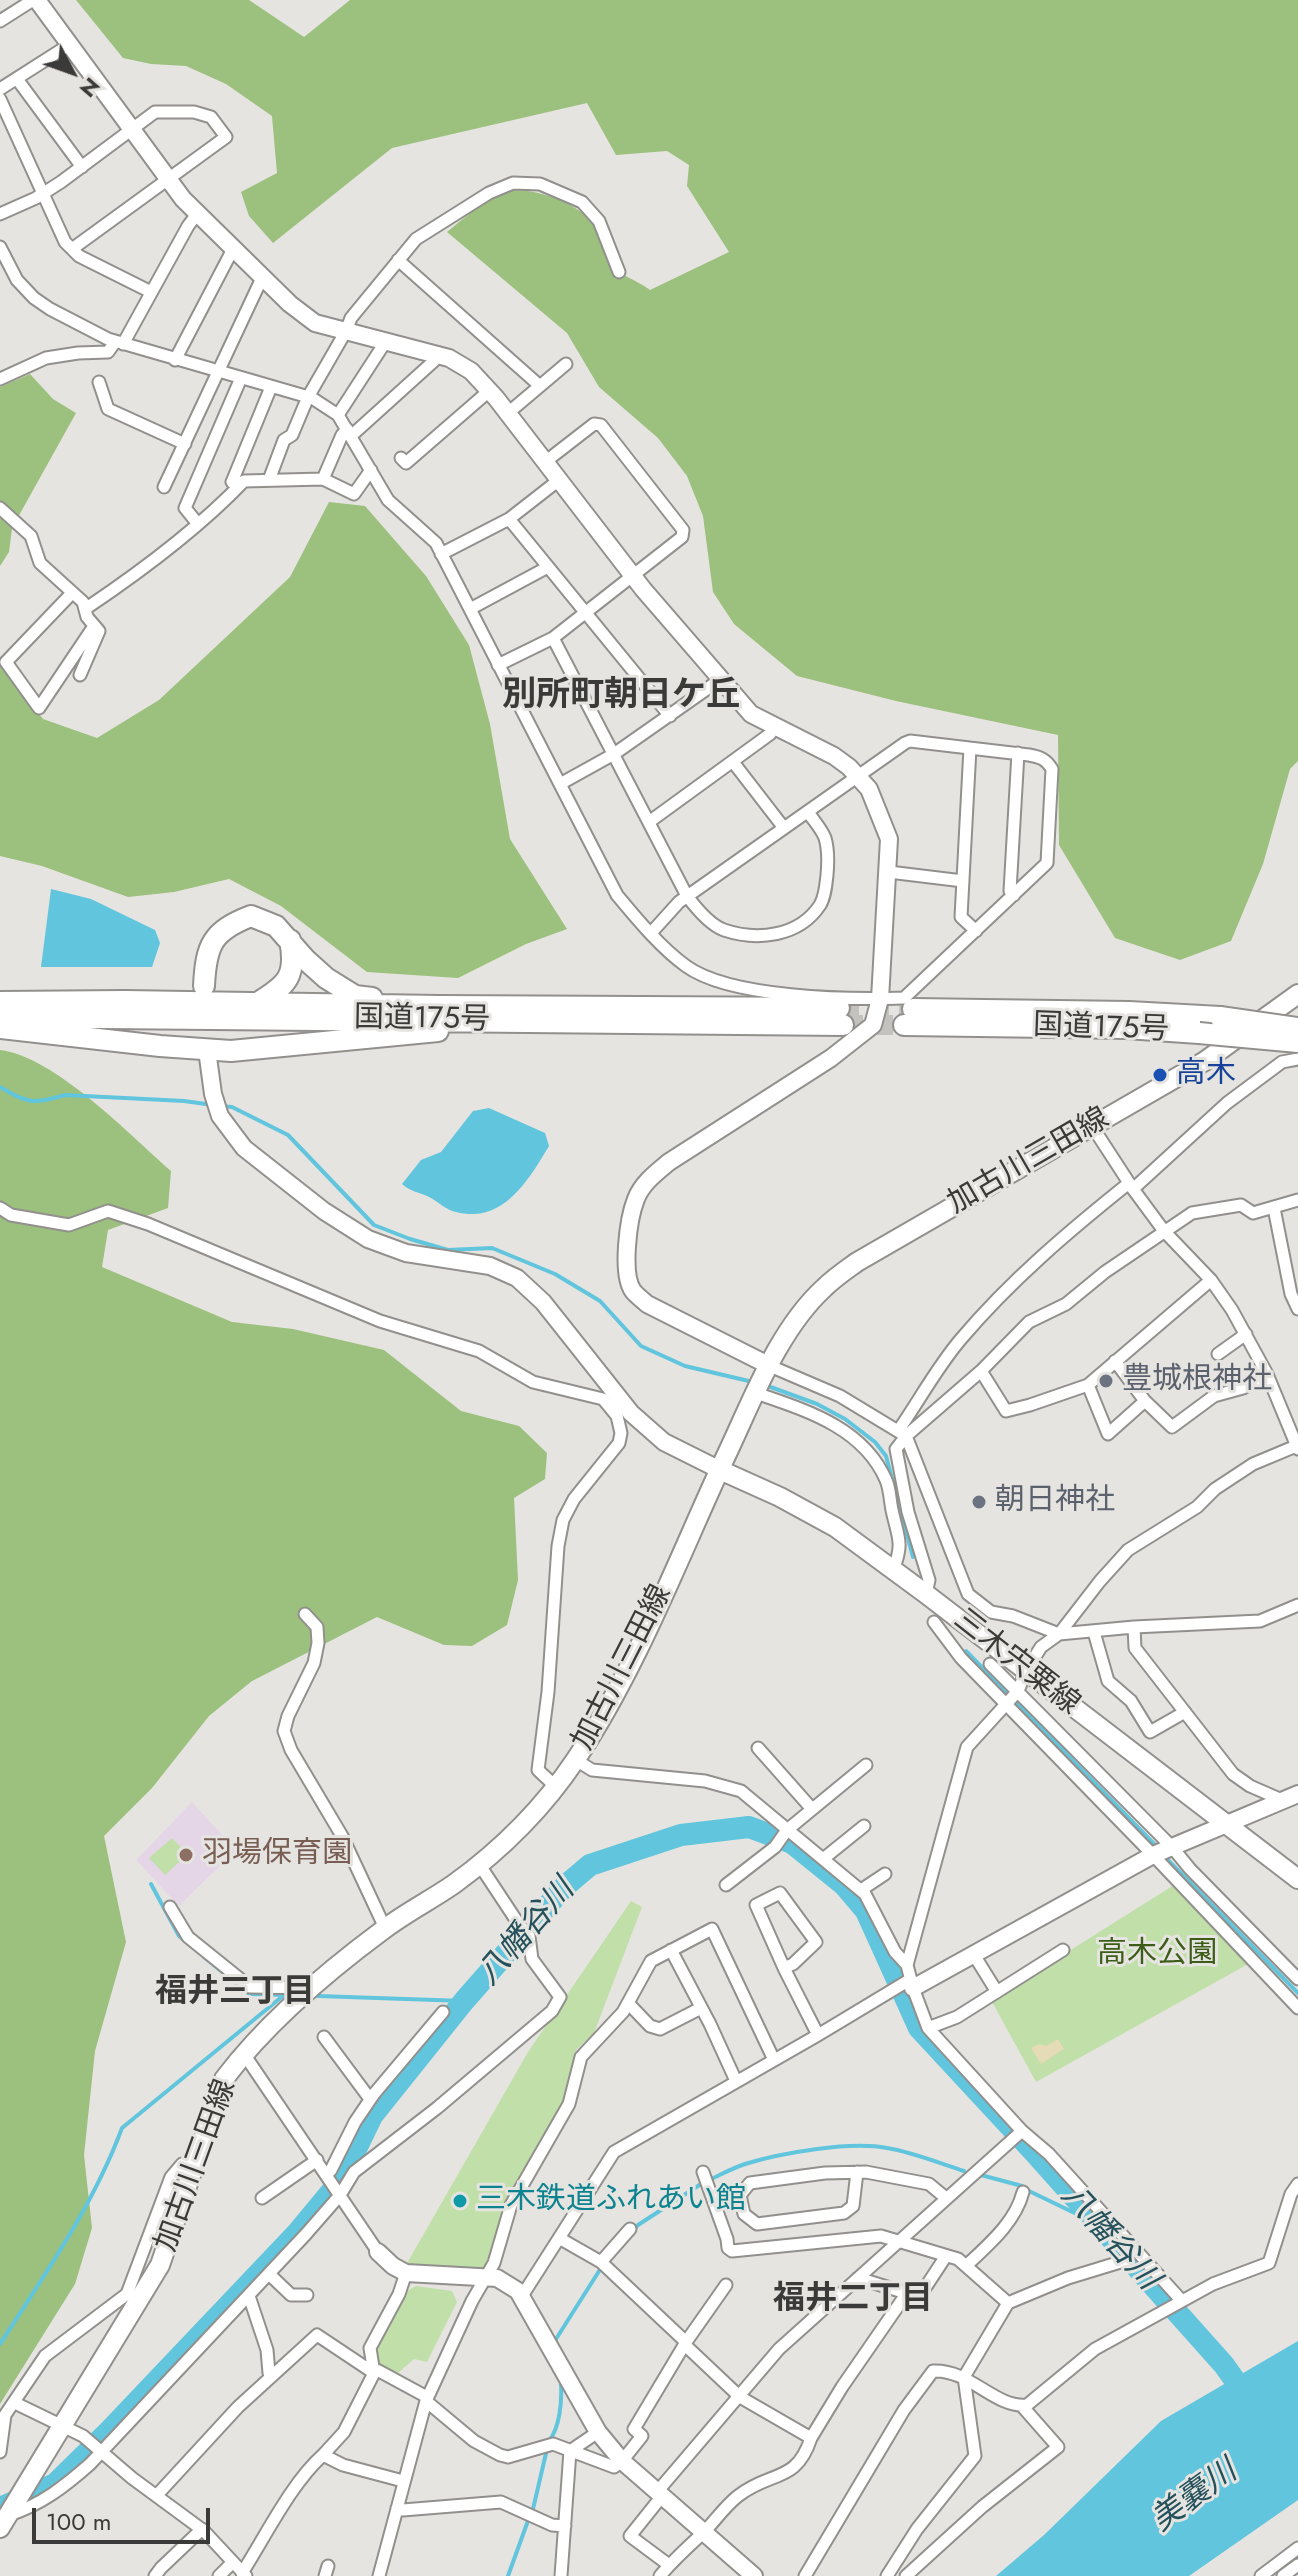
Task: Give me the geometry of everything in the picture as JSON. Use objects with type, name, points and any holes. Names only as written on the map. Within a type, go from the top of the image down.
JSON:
[{"type":"highway","points":[[204,986],[208,953],[213,940],[231,924],[251,916],[276,926],[326,978],[355,996],[439,1006]]},
{"type":"highway","points":[[259,1002],[282,988],[289,976],[293,956],[290,940]]},
{"type":"highway","name":"国道175号","points":[[0,1002],[259,1002],[841,1017],[504,1021],[0,1017]]},
{"type":"highway","name":"国道175号","points":[[1298,1028],[1220,1017],[1129,1012],[909,1017],[1126,1028],[1298,1042]]},
{"type":"highway","points":[[0,1028],[206,1040],[231,1051],[435,1031],[475,1031],[504,1021]]},
{"type":"main road","name":"加古川三田線","points":[[4,2521],[160,2265],[224,2079],[244,2054],[311,1988],[385,1928],[479,1864],[519,1828],[556,1787],[616,1693],[762,1382],[798,1318],[823,1289],[857,1262],[1205,1061],[1298,994]]},
{"type":"main road","name":"三木宍粟線","points":[[720,1470],[780,1497],[835,1527],[1298,1879]]},
{"type":"street","points":[[0,21],[35,0],[197,214],[290,304],[315,323],[449,358],[471,371],[508,413],[632,575],[751,714],[834,756],[869,789],[889,839],[880,999],[873,1025],[831,1058],[669,1162],[647,1182],[636,1199],[625,1271],[633,1291],[647,1304],[762,1382],[855,1438],[870,1454],[887,1481],[901,1549],[893,1570]]},
{"type":"street","points":[[0,89],[69,45]]},
{"type":"street","points":[[17,79],[82,167]]},
{"type":"street","points":[[0,99],[65,242],[79,256],[151,292]]},
{"type":"street","points":[[0,214],[43,193],[155,112],[194,112],[211,117],[226,137],[72,249]]},
{"type":"street","points":[[269,480],[284,440],[292,435],[308,397],[351,318],[416,239],[489,193],[513,183],[540,184],[582,202],[599,221],[619,272]]},
{"type":"street","points":[[0,379],[46,358],[108,352],[119,343],[197,214]]},
{"type":"street","points":[[0,247],[17,280],[50,309],[119,343],[308,397],[338,415],[388,500],[436,543],[617,895],[651,933],[686,966],[711,980],[744,989],[904,998],[1047,863],[1052,769],[1041,757],[910,741],[687,896],[651,933]]},
{"type":"street","points":[[175,360],[233,249]]},
{"type":"street","points":[[398,260],[540,386]]},
{"type":"street","points":[[164,487],[262,278]]},
{"type":"street","points":[[338,415],[386,341]]},
{"type":"street","points":[[323,479],[342,435],[434,361],[435,354]]},
{"type":"street","points":[[508,413],[566,364]]},
{"type":"street","points":[[198,524],[185,508],[241,378]]},
{"type":"street","points":[[99,382],[108,409],[185,444]]},
{"type":"street","points":[[238,487],[232,482],[271,387]]},
{"type":"street","points":[[401,458],[406,463],[489,391]]},
{"type":"street","points":[[498,665],[553,638],[682,537],[683,530],[601,425],[594,424],[545,462]]},
{"type":"street","points":[[85,607],[101,599],[198,524],[244,481],[323,479],[354,494],[371,470]]},
{"type":"street","points":[[441,554],[509,519],[559,480]]},
{"type":"street","points":[[0,508],[31,536],[40,563],[85,607],[87,617],[99,631],[80,675]]},
{"type":"street","points":[[509,519],[670,716]]},
{"type":"street","points":[[470,609],[548,567]]},
{"type":"street","points":[[72,593],[6,662],[39,708],[94,626]]},
{"type":"street","points":[[553,638],[687,896],[722,930],[779,935],[820,905],[827,871],[826,842],[808,812]]},
{"type":"street","points":[[560,784],[614,754],[721,679]]},
{"type":"street","points":[[649,822],[770,734],[775,726]]},
{"type":"street","points":[[970,748],[961,917],[976,931]]},
{"type":"street","points":[[1014,895],[1010,891],[1018,753]]},
{"type":"street","points":[[733,762],[784,828]]},
{"type":"street","points":[[889,872],[963,881]]},
{"type":"street","points":[[1276,1035],[1298,1059]]},
{"type":"street","points":[[206,1040],[213,1094],[220,1116],[244,1148],[324,1211],[368,1239],[406,1253],[490,1266],[517,1278],[543,1302],[631,1413],[664,1442],[720,1470]]},
{"type":"street","points":[[926,1594],[929,1580],[908,1512],[896,1449],[959,1341],[1049,1247],[1131,1186],[1227,1103],[1282,1062],[1298,1059]]},
{"type":"street","points":[[907,1965],[967,1747],[1018,1691],[1041,1647],[1059,1634],[1128,1550],[1197,1507],[1215,1489],[1253,1464],[1297,1448],[1267,1374],[1232,1310],[1211,1280],[1164,1231],[1092,1126]]},
{"type":"street","points":[[902,1434],[981,1371],[1029,1322],[1066,1304],[1105,1272],[1192,1213],[1241,1205],[1253,1213],[1298,1200]]},
{"type":"street","points":[[0,1208],[11,1215],[69,1225],[108,1211],[148,1224],[380,1321],[479,1351],[533,1382],[586,1394],[607,1403],[617,1416],[621,1433],[619,1443],[574,1499],[563,1520],[558,1546],[548,1692],[538,1770],[556,1787]]},
{"type":"street","points":[[1274,1208],[1291,1294],[1298,1309]]},
{"type":"street","points":[[981,1371],[1006,1411],[1088,1385],[1211,1280]]},
{"type":"street","points":[[1218,1354],[1246,1334]]},
{"type":"street","points":[[1115,1361],[1145,1401],[1172,1427],[1214,1396],[1243,1388],[1267,1374]]},
{"type":"street","points":[[586,1394],[601,1378]]},
{"type":"street","points":[[762,1382],[840,1396],[902,1434],[968,1594],[991,1612],[1013,1616],[1059,1634],[1260,1621],[1298,1605]]},
{"type":"street","points":[[1088,1385],[1108,1434],[1145,1401]]},
{"type":"street","points":[[305,1614],[317,1627],[318,1643],[314,1663],[284,1731],[291,1750],[342,1836],[385,1928]]},
{"type":"street","points":[[934,1622],[961,1658],[1298,2008]]},
{"type":"street","points":[[1134,1627],[1135,1648],[1233,1774],[1250,1786],[1282,1800]]},
{"type":"street","points":[[1094,1632],[1108,1681],[1131,1701],[1150,1732],[1185,1712]]},
{"type":"street","points":[[990,1664],[1298,1979]]},
{"type":"street","points":[[758,1748],[812,1809]]},
{"type":"street","points":[[576,1760],[592,1770],[705,1781],[741,1791],[861,1890],[895,1952],[907,1965],[928,2028],[1022,2131],[1049,2154],[1181,2300]]},
{"type":"street","points":[[726,1885],[775,1847],[787,1830],[866,1765]]},
{"type":"street","points":[[522,2296],[614,2152],[893,1991],[974,1955],[1153,1855],[1298,1794]]},
{"type":"street","points":[[823,1859],[864,1826]]},
{"type":"street","points":[[4,2521],[69,2484],[249,2296],[340,2195],[354,2172],[437,2108],[552,2011],[560,1997],[532,1959],[529,1936],[479,1864]]},
{"type":"street","points":[[861,1890],[885,1874]]},
{"type":"street","points":[[784,1968],[793,1964],[816,1942],[780,1893],[756,1905],[784,1968],[818,2035]]},
{"type":"street","points":[[170,1907],[188,1937],[250,1987],[311,1988]]},
{"type":"street","points":[[379,2576],[426,2399],[466,2313],[488,2277],[511,2205],[569,2104],[581,2057],[623,2012],[651,1961],[712,1929],[774,2060]]},
{"type":"street","points":[[671,1950],[736,2081]]},
{"type":"street","points":[[928,2028],[957,2017],[1063,1950]]},
{"type":"street","points":[[974,1955],[997,1992]]},
{"type":"street","points":[[628,2003],[650,2026],[660,2029],[701,2008]]},
{"type":"street","points":[[329,2178],[355,2122],[370,2099],[443,2012]]},
{"type":"street","points":[[324,2037],[370,2099]]},
{"type":"street","points":[[244,2054],[378,2252],[406,2273],[488,2277],[507,2282],[522,2296],[598,2432],[622,2461],[754,2576]]},
{"type":"street","points":[[669,2565],[630,2536],[660,2494],[779,2349],[1022,2131]]},
{"type":"street","points":[[262,2198],[317,2160]]},
{"type":"street","points":[[0,2452],[5,2415],[45,2356],[127,2294],[171,2177],[182,2164],[194,2168]]},
{"type":"street","points":[[703,2172],[717,2205],[728,2248],[732,2251],[881,2236],[958,2259],[1008,2303]]},
{"type":"street","points":[[857,2172],[853,2206],[844,2213],[757,2224],[744,2214],[740,2195],[750,2183],[825,2173],[857,2172],[929,2184],[946,2198]]},
{"type":"street","points":[[805,2576],[904,2410],[933,2371],[945,2370],[964,2377],[1013,2406],[1027,2405],[1095,2349],[1213,2284],[1269,2263],[1291,2194],[1298,2184]]},
{"type":"street","points":[[966,2266],[1005,2227],[1020,2205],[1023,2192]]},
{"type":"street","points":[[717,2205],[741,2200]]},
{"type":"street","points":[[601,2262],[630,2229]]},
{"type":"street","points":[[559,2238],[601,2262],[740,2397],[811,2438]]},
{"type":"street","points":[[858,2278],[919,2297],[946,2256]]},
{"type":"street","points":[[887,2576],[917,2529],[975,2456],[964,2377],[1008,2303],[1068,2278],[1127,2260]]},
{"type":"street","points":[[15,2403],[83,2436],[132,2478],[202,2529],[244,2574],[287,2501],[314,2463],[344,2432],[373,2372],[370,2348],[392,2308],[406,2273]]},
{"type":"street","points":[[269,2274],[291,2295],[307,2295]]},
{"type":"street","points":[[157,2495],[194,2452],[317,2335],[373,2372],[379,2371],[426,2399],[474,2441],[500,2455],[508,2457],[553,2444],[614,2467],[642,2436],[634,2429],[685,2344],[726,2285]]},
{"type":"street","points":[[660,2576],[738,2496],[772,2476],[787,2473],[806,2455],[811,2438],[842,2387],[907,2293]]},
{"type":"street","points":[[249,2296],[272,2376]]},
{"type":"street","points":[[906,2576],[982,2507],[1058,2447],[1022,2406]]},
{"type":"street","points":[[570,2451],[598,2432]]},
{"type":"street","points":[[570,2451],[561,2573],[575,2576]]},
{"type":"street","points":[[323,2455],[343,2465],[403,2481]]},
{"type":"street","points":[[397,2508],[501,2502],[552,2525],[565,2526]]},
{"type":"street","points":[[155,2576],[202,2529]]},
{"type":"street","points":[[1261,2576],[1298,2548]]},
{"type":"street","points":[[219,2576],[232,2563]]},
{"type":"street","points":[[1283,2576],[1298,2565]]},
{"type":"shaded area","name":"羽場保育園","points":[[192,1802],[236,1850],[179,1906],[136,1860]]},
{"type":"green space","points":[[76,0],[249,0],[304,37],[350,0],[1298,0],[1298,761],[1290,769],[1263,864],[1231,941],[1180,960],[1115,938],[1059,845],[1058,735],[896,701],[797,676],[734,624],[713,592],[703,516],[687,476],[658,438],[599,387],[567,333],[447,232],[502,193],[537,193],[563,202],[585,215],[595,227],[618,271],[650,290],[729,252],[687,186],[689,165],[667,151],[616,155],[587,103],[392,148],[273,243],[249,216],[241,192],[277,173],[272,116],[226,84],[186,66],[151,64],[123,58]]},
{"type":"green space","points":[[30,374],[53,399],[76,413],[12,528],[9,552],[0,566],[0,387]]},
{"type":"green space","points":[[329,502],[365,506],[426,576],[469,645],[490,724],[510,839],[567,929],[526,944],[458,978],[367,972],[281,906],[229,879],[174,892],[128,897],[42,866],[0,856],[0,662],[43,719],[97,738],[159,700],[290,577]]},
{"type":"green space","points":[[0,1050],[21,1055],[67,1081],[171,1171],[168,1208],[108,1230],[102,1267],[232,1322],[293,1329],[384,1350],[461,1411],[519,1426],[547,1453],[545,1479],[514,1498],[518,1580],[507,1625],[472,1646],[444,1645],[377,1617],[252,1681],[209,1716],[152,1788],[104,1836],[126,1942],[95,2051],[84,2155],[92,2228],[75,2284],[0,2404]]},
{"type":"green space","points":[[172,1838],[188,1854],[165,1875],[149,1858]]},
{"type":"green space","name":"高木公園","points":[[1174,1885],[1250,1963],[1036,2082],[991,2000]]},
{"type":"green space","points":[[631,1901],[642,1907],[594,2033],[576,2050],[563,2101],[533,2156],[484,2267],[481,2270],[406,2265],[528,2052]]},
{"type":"green space","points":[[416,2286],[452,2291],[457,2302],[427,2362],[414,2359],[396,2375],[377,2365],[376,2345],[407,2291]]},
{"type":"sand","points":[[1058,2039],[1064,2049],[1041,2064],[1031,2048],[1039,2044],[1046,2046]]},
{"type":"water","points":[[51,889],[91,899],[155,930],[160,943],[152,967],[41,967]]},
{"type":"water","points":[[489,1108],[545,1133],[549,1146],[512,1197],[501,1206],[473,1214],[452,1211],[402,1184],[421,1160],[441,1152],[473,1111]]},
{"type":"water","name":"美嚢川","points":[[1298,2341],[1298,2500],[1189,2576],[996,2576],[1044,2535],[1161,2421]]},
{"type":"waterway","points":[[0,1087],[31,1101],[65,1095],[213,1105]]},
{"type":"waterway","points":[[221,1106],[232,1107],[288,1135],[374,1225],[448,1250],[492,1248],[555,1274],[600,1301],[641,1346],[685,1366],[753,1382]]},
{"type":"waterway","points":[[765,1385],[817,1404],[845,1419],[875,1442],[886,1456],[913,1557]]},
{"type":"waterway","points":[[966,1651],[1157,1847]]},
{"type":"waterway","name":"八幡谷川","points":[[0,2508],[55,2484],[298,2232],[341,2180],[372,2116],[464,2001],[564,1887],[590,1865],[681,1835],[749,1827],[792,1843],[844,1885],[866,1911],[919,2028],[1224,2365],[1251,2403]]},
{"type":"waterway","points":[[1165,1857],[1298,1993]]},
{"type":"waterway","points":[[151,1884],[179,1936],[185,1941]]},
{"type":"waterway","points":[[204,1957],[249,1994],[284,1995]]},
{"type":"waterway","points":[[0,2344],[83,2212],[122,2128],[284,1995]]},
{"type":"waterway","points":[[318,1996],[464,2001]]},
{"type":"waterway","points":[[711,2179],[745,2164],[777,2156],[854,2146],[896,2150],[964,2171]]},
{"type":"waterway","points":[[981,2175],[1022,2186]]},
{"type":"waterway","points":[[632,2231],[704,2182]]},
{"type":"waterway","points":[[1029,2191],[1087,2219],[1091,2216]]},
{"type":"waterway","points":[[556,2346],[556,2339],[601,2268]]},
{"type":"waterway","points":[[549,2441],[558,2421],[561,2384]]},
{"type":"waterway","points":[[533,2509],[547,2449]]},
{"type":"waterway","points":[[508,2576],[529,2518]]},
{"type":"tunnel","points":[[839,1008],[913,1009]]},
{"type":"tunnel","points":[[843,1025],[904,1025]]},
{"type":"place","name":"高木","points":[[1160,1075]]},
{"type":"place","name":"豊城根神社","points":[[1106,1381]]},
{"type":"place","name":"朝日神社","points":[[979,1502]]},
{"type":"place","name":"羽場保育園","points":[[186,1855]]},
{"type":"place","name":"三木鉄道ふれあい館","points":[[460,2201]]},
{"type":"district","name":"別所町朝日ケ丘","points":[[621,697]]},
{"type":"district","name":"福井三丁目","points":[[235,1993]]},
{"type":"district","name":"福井二丁目","points":[[853,2300]]}]
